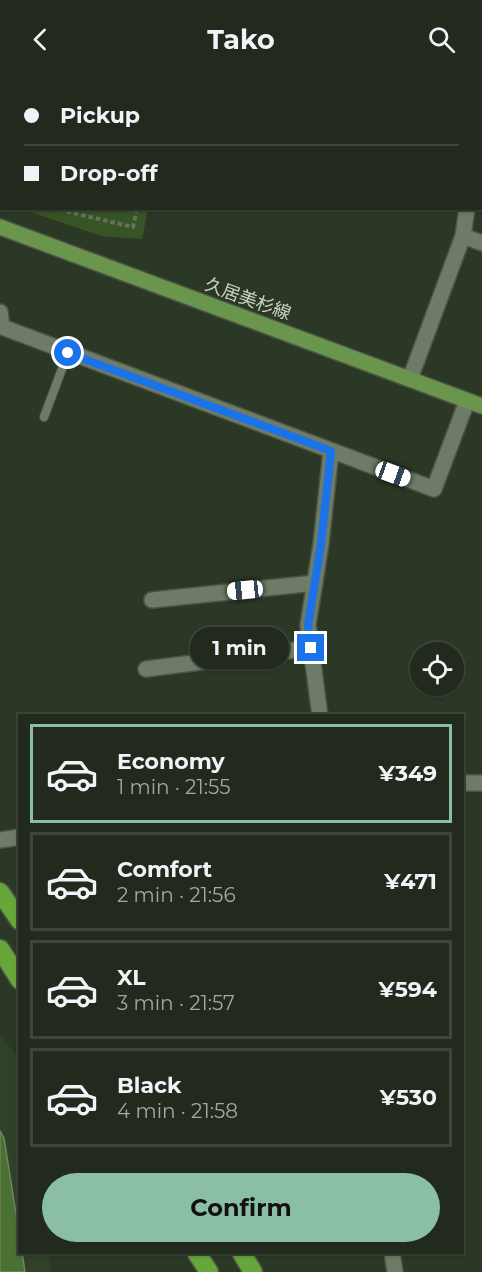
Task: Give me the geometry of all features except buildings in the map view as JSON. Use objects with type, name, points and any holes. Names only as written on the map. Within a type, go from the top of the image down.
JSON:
[{"type":"highway","points":[[0,892],[18,918]]},
{"type":"highway","points":[[0,949],[18,977]]},
{"type":"highway","points":[[189,1254],[199,1272]]},
{"type":"highway","points":[[197,1254],[209,1272]]},
{"type":"highway","points":[[242,1254],[254,1272]]},
{"type":"main road","name":"久居美杉線","points":[[0,227],[475,403]]},
{"type":"street","points":[[410,380],[463,236],[467,210]]},
{"type":"street","points":[[463,236],[482,243]]},
{"type":"street","points":[[0,312],[2,327],[434,489],[475,403]]},
{"type":"street","points":[[320,714],[308,625],[331,451]]},
{"type":"street","points":[[152,600],[315,583]]},
{"type":"street","points":[[146,669],[311,648]]},
{"type":"street","points":[[464,783],[482,783]]},
{"type":"street","points":[[0,840],[18,837]]},
{"type":"street","points":[[392,1254],[395,1272]]},
{"type":"lane","points":[[44,417],[68,353]]},
{"type":"path","points":[[58,210],[134,227],[137,210]]},
{"type":"shaded area","points":[[0,1033],[18,1059],[18,1254],[48,1254],[51,1272],[0,1272]]},
{"type":"green space","points":[[25,210],[148,210],[142,239],[101,236]]},
{"type":"route","points":[[68,353],[331,451],[321,544],[308,625],[311,648]]}]
